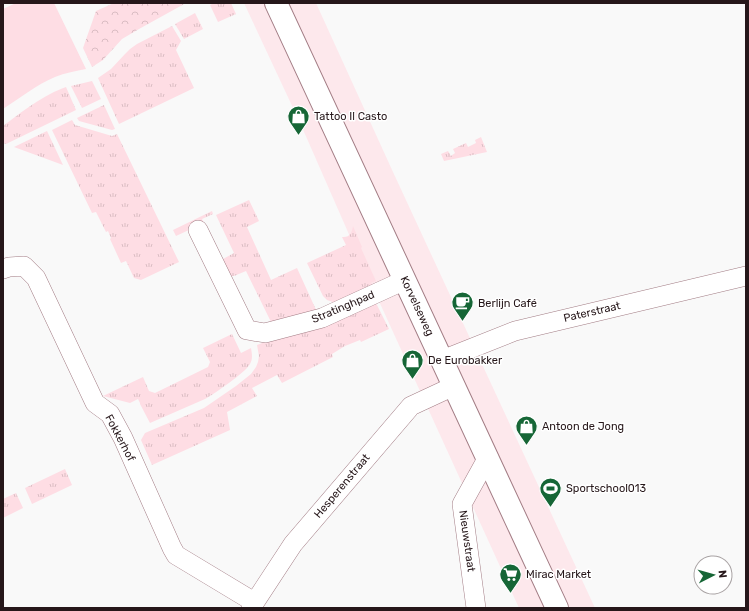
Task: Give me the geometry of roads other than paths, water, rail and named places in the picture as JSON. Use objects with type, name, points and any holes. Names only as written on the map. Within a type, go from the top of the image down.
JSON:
[{"type":"street","name":"Korvelseweg","points":[[276,3],[557,608]]},
{"type":"street","name":"Stratinghpad","points":[[198,230],[247,330],[265,333],[322,318],[404,280]]},
{"type":"street","name":"Fokkerhof","points":[[3,269],[24,266],[36,278],[95,403],[110,414],[123,438],[176,555],[252,605]]},
{"type":"street","name":"Paterstraat","points":[[442,360],[515,331],[746,276]]},
{"type":"street","name":"Hesperenstraat","points":[[252,605],[293,544],[410,406],[454,386]]},
{"type":"street","name":"Nieuwstraat","points":[[476,608],[462,504],[488,457]]},
{"type":"place","name":"Tattoo Il Casto","points":[[299,136]]},
{"type":"place","name":"Berlijn Café","points":[[462,322]]},
{"type":"place","name":"De Eurobakker","points":[[412,380]]},
{"type":"place","name":"Antoon de Jong","points":[[527,446]]},
{"type":"place","name":"Sportschool013","points":[[551,508]]},
{"type":"place","name":"Mirac Market","points":[[510,594]]}]
